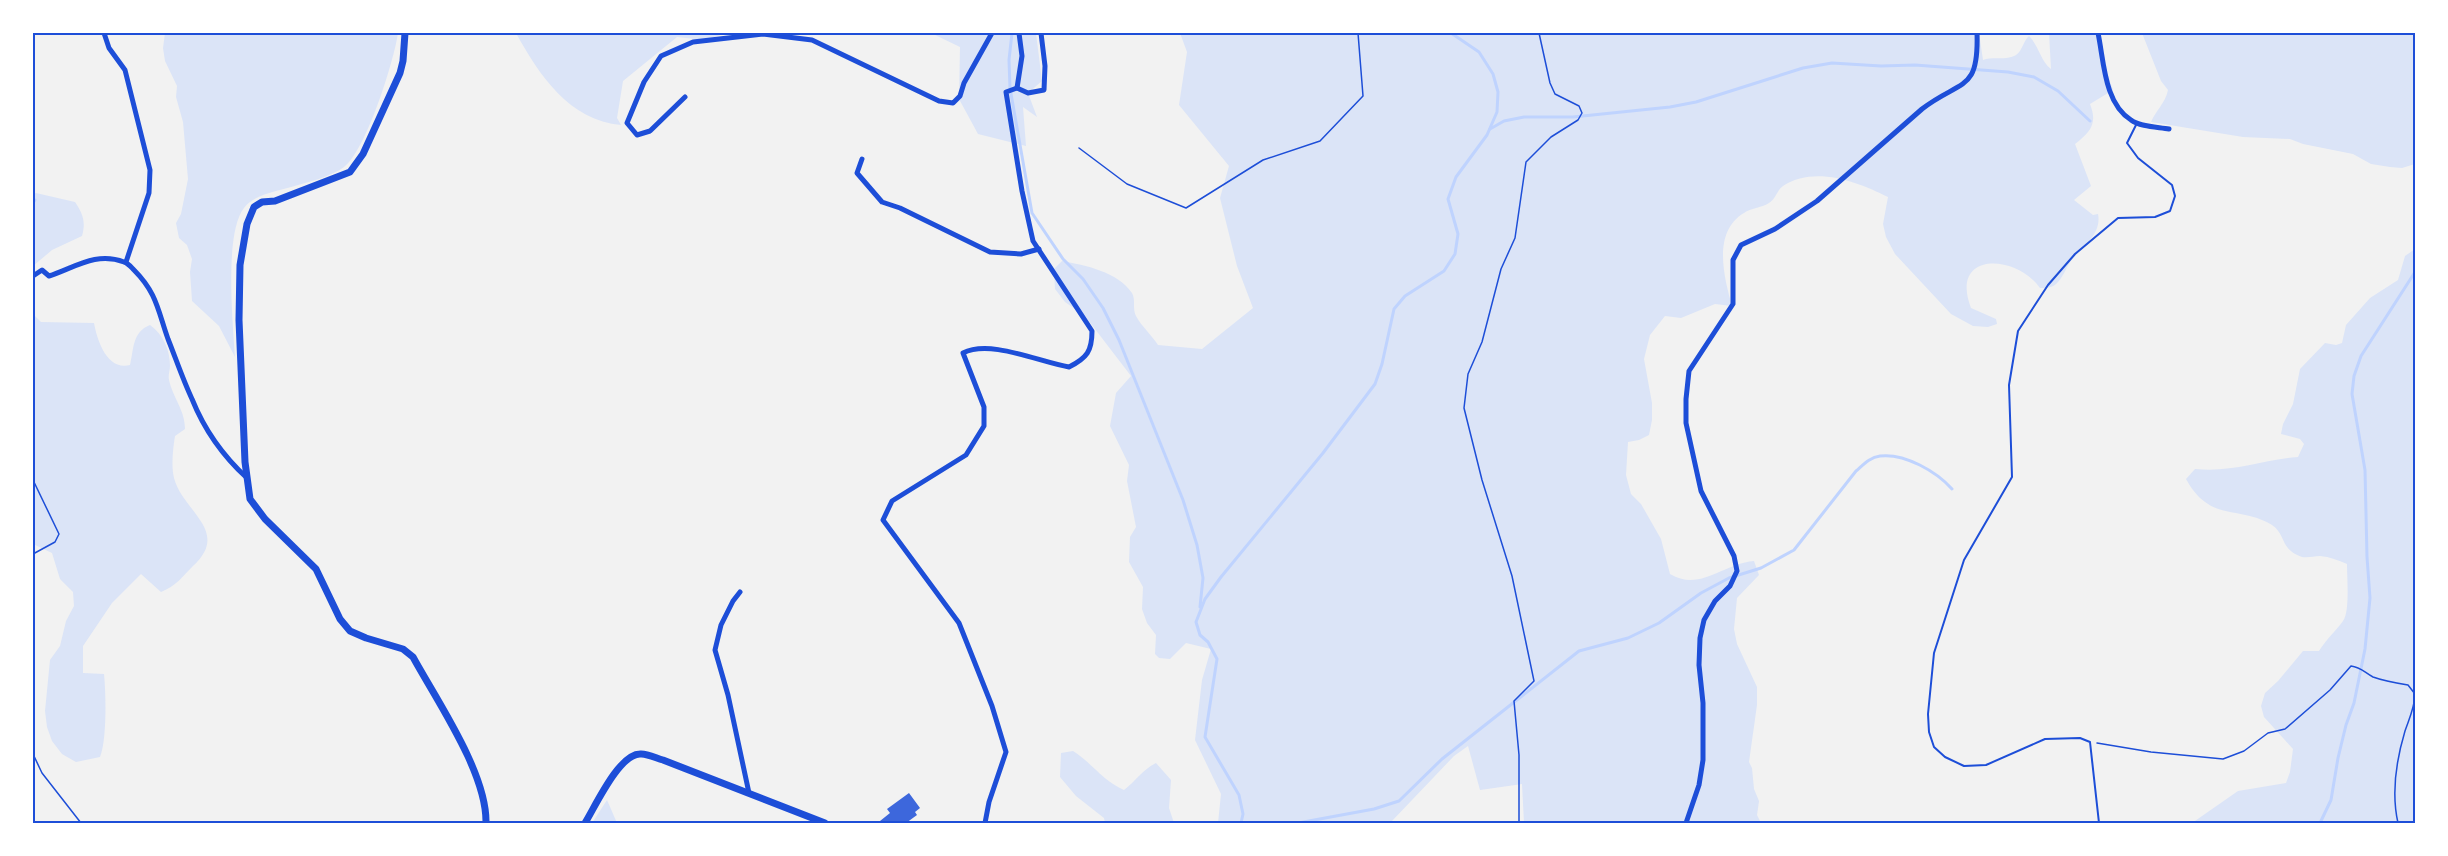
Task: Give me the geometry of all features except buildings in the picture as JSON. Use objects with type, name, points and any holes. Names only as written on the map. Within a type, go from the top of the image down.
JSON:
[{"type":"street","points":[[104,33],[109,48],[125,70],[150,170],[150,193],[126,262]]},
{"type":"street","points":[[405,33],[400,73],[363,154],[350,172],[275,201],[262,202],[254,207],[247,224],[239,288],[245,462],[250,499],[264,519],[316,569],[340,619],[350,631],[403,649],[414,657],[467,755],[480,786],[486,823]]},
{"type":"street","points":[[685,97],[650,131],[637,135],[627,123],[644,82],[661,56],[693,42],[763,34],[812,40],[939,101],[953,103],[960,96],[964,83],[992,33]]},
{"type":"street","points":[[1017,88],[1022,57],[1019,33]]},
{"type":"street","points":[[985,823],[989,802],[1006,752],[993,706],[959,623],[883,520],[892,501],[966,455],[984,426],[984,407],[963,353],[969,350],[994,349],[1069,367],[1085,358],[1089,353],[1092,331],[1033,241],[1022,191],[1006,92],[1017,88],[1028,93],[1044,90],[1045,66],[1041,33]]},
{"type":"street","points":[[1686,823],[1699,785],[1703,760],[1700,638],[1704,620],[1716,601],[1730,586],[1737,571],[1734,556],[1701,491],[1686,423],[1689,371],[1733,304],[1733,260],[1742,245],[1775,229],[1817,201],[1937,97],[1965,83],[1974,74],[1978,57],[1977,33]]},
{"type":"street","points":[[2098,33],[2105,74],[2114,102],[2131,120],[2169,129]]},
{"type":"street","points":[[862,159],[857,173],[882,202],[900,208],[990,252],[1021,254],[1039,249]]},
{"type":"street","points":[[33,276],[42,270],[49,276],[92,259],[126,262],[146,281],[160,308],[168,338],[192,399],[208,430],[227,460],[248,479]]},
{"type":"street","points":[[740,592],[721,625],[715,650],[728,695],[749,793]]},
{"type":"street","points":[[585,823],[616,772],[629,757],[640,753],[825,823]]},
{"type":"lane","points":[[2099,823],[2090,742],[2080,738],[2045,739],[1986,765],[1964,766],[1944,757],[1934,747],[1929,732],[1928,714],[1934,653],[1964,560],[2012,477],[2009,385],[2018,331],[2048,285],[2075,254],[2118,218],[2155,218],[2170,211],[2175,196],[2172,185],[2138,158],[2127,143],[2138,123]]},
{"type":"path","points":[[1079,148],[1127,184],[1186,208],[1263,160],[1320,141],[1363,96],[1358,33]]},
{"type":"path","points":[[1519,823],[1519,755],[1514,701],[1534,681],[1512,576],[1477,462],[1464,408],[1468,374],[1482,342],[1501,268],[1515,238],[1526,162],[1551,137],[1578,120],[1582,113],[1579,106],[1555,94],[1550,83],[1539,33]]},
{"type":"path","points":[[33,480],[59,534],[55,542],[33,554]]},
{"type":"path","points":[[2090,742],[2161,753],[2223,759],[2244,751],[2268,733],[2286,729],[2330,690],[2351,666],[2359,667],[2371,676],[2408,685],[2415,694],[2414,707],[2397,757],[2394,805],[2398,823]]},
{"type":"path","points":[[33,754],[42,773],[81,823]]},
{"type":"shaded area","points":[[165,33],[398,33],[378,104],[370,125],[352,158],[344,167],[328,176],[269,193],[255,199],[244,208],[238,220],[232,257],[235,357],[219,326],[192,301],[190,272],[192,259],[187,245],[179,238],[176,223],[181,214],[188,179],[183,122],[176,97],[177,86],[165,61],[163,48]]},
{"type":"shaded area","points":[[516,33],[727,33],[704,40],[677,37],[623,81],[617,118],[621,125],[603,122],[571,105],[546,80]]},
{"type":"shaded area","points":[[931,33],[1036,33],[1042,81],[1028,93],[1037,117],[1023,107],[1026,146],[978,134],[959,99],[960,47]]},
{"type":"shaded area","points":[[1180,33],[1979,33],[1983,60],[2016,55],[2029,36],[2051,69],[2049,33],[2098,33],[2103,62],[2113,90],[2090,104],[2093,122],[2085,136],[2075,144],[2091,186],[2074,200],[2093,215],[2098,214],[2097,228],[2090,240],[2070,262],[2060,280],[2052,287],[2040,288],[2029,277],[2002,264],[1988,264],[1977,268],[1969,276],[1967,289],[1971,308],[1996,319],[1997,324],[1988,327],[1973,326],[1951,314],[1895,254],[1886,237],[1883,224],[1888,197],[1850,181],[1822,176],[1809,177],[1783,186],[1769,203],[1747,211],[1734,221],[1728,231],[1723,256],[1732,306],[1715,304],[1681,318],[1665,316],[1650,335],[1644,359],[1652,403],[1652,420],[1649,435],[1628,442],[1626,475],[1631,494],[1641,504],[1661,539],[1670,574],[1681,579],[1701,579],[1742,563],[1754,561],[1759,575],[1737,598],[1734,629],[1737,644],[1757,687],[1757,705],[1749,762],[1752,768],[1754,789],[1759,801],[1757,815],[1761,823],[1524,823],[1522,784],[1480,790],[1468,746],[1454,756],[1392,821],[1393,823],[1218,823],[1221,794],[1195,740],[1202,680],[1211,649],[1186,643],[1170,659],[1159,658],[1155,654],[1156,635],[1147,623],[1142,609],[1143,587],[1129,562],[1130,537],[1136,527],[1127,481],[1129,465],[1110,426],[1116,393],[1131,376],[1085,316],[1065,302],[1055,289],[1054,269],[1062,261],[1091,267],[1118,280],[1132,293],[1136,316],[1158,345],[1202,349],[1253,308],[1237,266],[1220,198],[1229,166],[1179,105],[1187,52]]},
{"type":"shaded area","points":[[2142,33],[2415,33],[2415,164],[2402,168],[2371,164],[2353,154],[2303,144],[2290,139],[2243,137],[2151,122],[2168,90],[2161,81]]},
{"type":"shaded area","points":[[33,194],[75,202],[82,214],[84,226],[82,236],[52,250],[33,266]]},
{"type":"shaded area","points":[[2415,249],[2415,823],[2192,823],[2238,791],[2286,783],[2293,749],[2264,717],[2261,706],[2265,693],[2303,651],[2319,651],[2340,625],[2347,610],[2348,585],[2347,564],[2327,557],[2302,557],[2295,554],[2272,525],[2260,519],[2215,508],[2195,493],[2186,479],[2195,469],[2234,468],[2298,457],[2304,444],[2300,439],[2281,434],[2283,424],[2293,404],[2300,369],[2325,343],[2336,345],[2342,343],[2346,325],[2370,298],[2398,280],[2405,256]]},
{"type":"shaded area","points":[[33,314],[41,322],[94,323],[104,353],[109,359],[122,366],[130,365],[135,342],[144,328],[150,325],[159,333],[167,348],[170,360],[169,380],[181,410],[185,429],[175,436],[172,463],[174,478],[179,490],[201,522],[206,532],[207,542],[203,554],[193,566],[166,590],[161,592],[141,574],[112,603],[83,646],[83,673],[104,674],[105,728],[100,757],[76,762],[62,754],[52,741],[45,711],[50,660],[60,646],[66,621],[74,606],[73,592],[60,579],[52,553],[33,544]]},
{"type":"shaded area","points":[[1073,751],[1110,782],[1124,790],[1156,763],[1171,780],[1169,808],[1174,823],[1105,823],[1104,818],[1076,796],[1060,777],[1061,753]]},
{"type":"shaded area","points":[[607,800],[617,823],[592,823]]},
{"type":"waterway","points":[[1012,33],[1009,60],[1010,88],[1032,213],[1063,259],[1083,279],[1103,308],[1119,340],[1183,500],[1197,545],[1203,578],[1200,607]]},
{"type":"waterway","points":[[1241,823],[1243,814],[1239,795],[1205,737],[1217,659],[1208,642],[1200,635],[1196,622],[1205,599],[1221,577],[1323,453],[1375,384],[1382,364],[1394,309],[1405,296],[1444,271],[1455,254],[1458,234],[1448,199],[1456,177],[1487,135],[1497,112],[1498,92],[1493,74],[1479,52],[1451,33]]},
{"type":"waterway","points":[[1490,129],[1504,121],[1524,117],[1573,117],[1670,107],[1696,102],[1803,68],[1832,63],[1881,66],[1915,65],[2008,72],[2034,77],[2058,91],[2090,121]]},
{"type":"waterway","points":[[2320,823],[2331,800],[2338,758],[2354,703],[2365,649],[2370,598],[2365,470],[2352,394],[2354,376],[2361,356],[2415,272]]},
{"type":"waterway","points":[[1298,823],[1374,809],[1399,801],[1442,759],[1579,651],[1628,638],[1659,623],[1701,593],[1729,578],[1761,568],[1794,550],[1856,471],[1873,458],[1890,456],[1910,461],[1929,470],[1952,489]]}]
